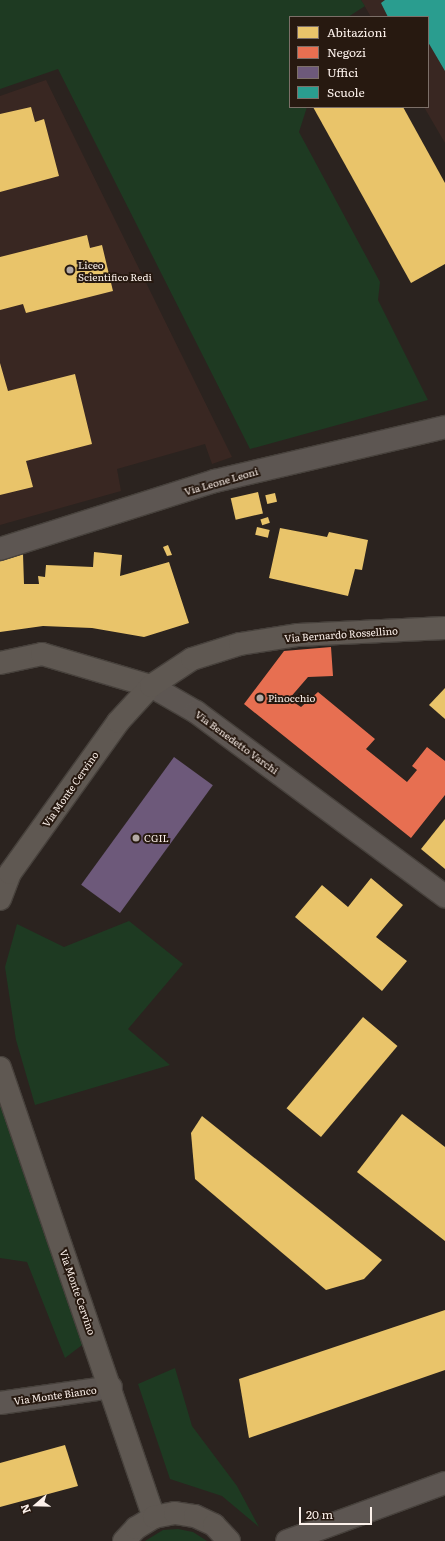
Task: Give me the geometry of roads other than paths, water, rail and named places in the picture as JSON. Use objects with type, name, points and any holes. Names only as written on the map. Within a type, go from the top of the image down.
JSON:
[{"type":"main road","name":"Via Bernardo Rossellino","points":[[151,686],[192,659],[240,644],[298,635],[445,628]]},
{"type":"main road","name":"Via Benedetto Varchi","points":[[0,663],[42,654],[151,686]]},
{"type":"main road","name":"Via Monte Cervino","points":[[0,899],[10,873],[118,722],[151,686]]},
{"type":"main road","name":"Via Monte Cervino","points":[[0,1068],[111,1387],[154,1517]]},
{"type":"main road","points":[[124,1541],[136,1528],[154,1517],[175,1513],[195,1516],[214,1526],[229,1541]]},
{"type":"street","name":"Via Leone Leoni","points":[[0,549],[215,481],[445,427]]},
{"type":"street","name":"Via Benedetto Varchi","points":[[151,686],[196,712],[445,896]]},
{"type":"street","name":"Via Monte Bianco","points":[[0,1403],[111,1387]]},
{"type":"street","points":[[287,1541],[445,1483]]},
{"type":"place","name":"Liceo Scientifico Redi","points":[[70,270]]},
{"type":"place","name":"Pinocchio","points":[[260,698]]},
{"type":"place","name":"CGIL","points":[[136,838]]}]
